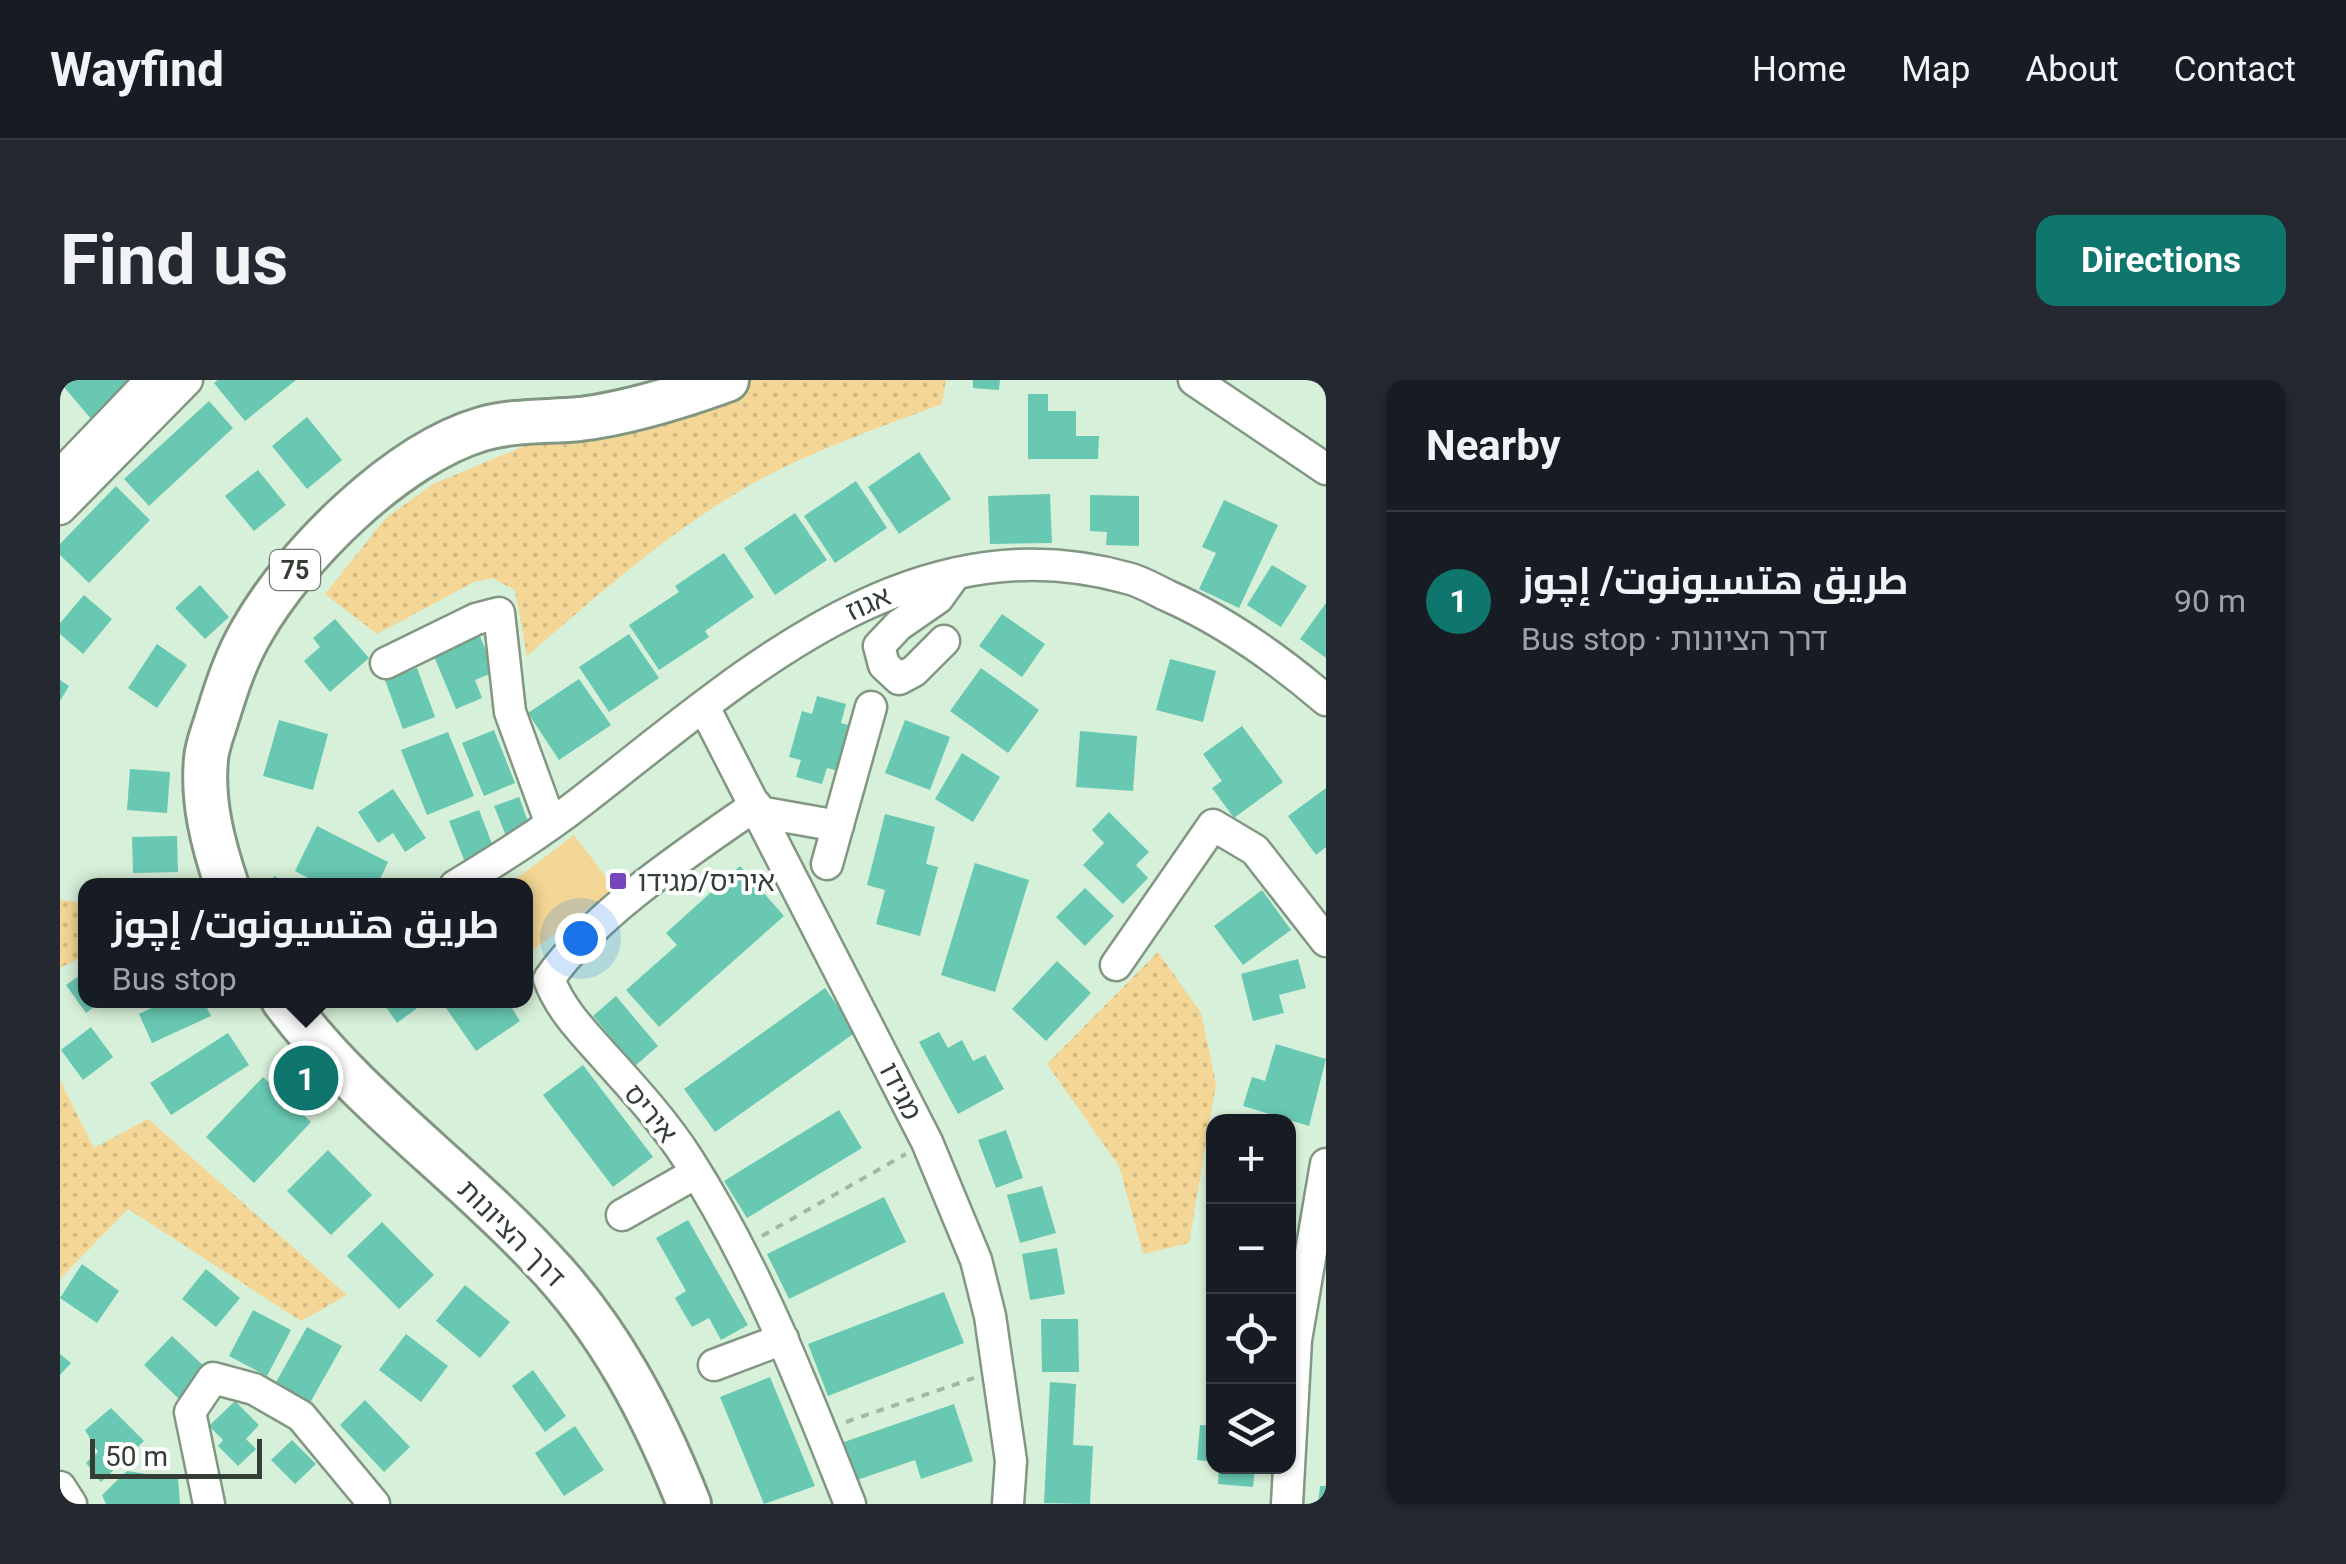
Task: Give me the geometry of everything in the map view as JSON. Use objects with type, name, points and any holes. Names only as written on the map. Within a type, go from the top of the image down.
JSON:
[{"type":"highway","name":"75","points":[[586,418],[678,380]]},
{"type":"highway","name":"75","points":[[224,878],[212,840],[205,794],[206,755],[234,666],[261,616],[294,571],[370,494],[423,455],[483,428],[586,418],[682,396],[727,380]]},
{"type":"highway","name":"דרך הציונות","points":[[289,1008],[330,1060],[558,1276],[616,1351],[672,1460],[689,1504]]},
{"type":"street","points":[[60,474],[151,380]]},
{"type":"street","points":[[60,509],[186,380]]},
{"type":"street","points":[[1194,380],[1326,469]]},
{"type":"street","name":"אגוז","points":[[467,878],[551,824],[802,637],[864,602],[931,578],[980,567],[1052,564],[1128,578],[1208,614],[1288,667],[1326,700]]},
{"type":"street","points":[[944,641],[914,671],[899,679],[884,664],[879,646],[898,626],[938,598],[956,572]]},
{"type":"street","points":[[386,663],[476,619],[499,612],[510,712],[551,824]]},
{"type":"street","name":"מגידו","points":[[704,707],[928,1142],[976,1260],[990,1316],[1011,1462],[1008,1504]]},
{"type":"street","points":[[827,864],[870,707]]},
{"type":"street","points":[[758,809],[838,826]]},
{"type":"street","name":"איריס","points":[[758,809],[643,888],[589,934],[550,978],[558,1003],[633,1088],[696,1173],[739,1249],[783,1340],[850,1504]]},
{"type":"street","points":[[1116,965],[1214,824],[1255,850],[1326,941]]},
{"type":"street","points":[[1287,1504],[1296,1340],[1326,1164]]},
{"type":"street","points":[[622,1215],[696,1173]]},
{"type":"street","points":[[714,1365],[783,1340]]},
{"type":"street","points":[[209,1504],[190,1412],[214,1378],[254,1389],[301,1416],[374,1504]]},
{"type":"street","points":[[60,1488],[71,1504]]},
{"type":"path","points":[[739,1249],[928,1142]]},
{"type":"path","points":[[821,1431],[998,1370]]},
{"type":"shaded area","points":[[710,380],[946,380],[942,404],[798,461],[721,502],[635,564],[527,656],[515,590],[492,578],[474,582],[377,634],[325,594],[385,519],[433,484],[556,433]]},
{"type":"shaded area","points":[[574,835],[615,889],[533,950],[533,878],[517,878]]},
{"type":"shaded area","points":[[60,900],[78,902],[78,959],[60,968]]},
{"type":"shaded area","points":[[1158,952],[1201,1013],[1216,1084],[1211,1114],[1206,1114],[1206,1143],[1189,1243],[1143,1254],[1119,1166],[1047,1064]]},
{"type":"shaded area","points":[[60,1080],[94,1148],[148,1119],[347,1295],[301,1321],[128,1209],[60,1279]]},
{"type":"building","points":[[72,380],[139,380],[92,420],[64,387]]},
{"type":"building","points":[[296,380],[245,421],[214,383]]},
{"type":"building","points":[[973,380],[1000,380],[999,390],[973,388]]},
{"type":"building","points":[[1028,394],[1048,394],[1048,411],[1076,411],[1076,436],[1099,436],[1098,459],[1028,459]]},
{"type":"building","points":[[209,401],[233,428],[149,506],[124,479]]},
{"type":"building","points":[[307,417],[342,460],[307,489],[272,446]]},
{"type":"building","points":[[919,452],[951,499],[899,534],[868,487]]},
{"type":"building","points":[[258,470],[286,505],[254,531],[225,496]]},
{"type":"building","points":[[856,481],[887,528],[835,563],[804,516]]},
{"type":"building","points":[[116,486],[150,520],[89,583],[60,555],[60,544]]},
{"type":"building","points":[[1050,494],[1052,543],[990,544],[988,496]]},
{"type":"building","points":[[1090,495],[1139,496],[1139,546],[1106,545],[1107,532],[1090,531]]},
{"type":"building","points":[[1224,500],[1278,525],[1239,608],[1199,589],[1216,553],[1202,547]]},
{"type":"building","points":[[795,513],[827,560],[775,595],[744,548]]},
{"type":"building","points":[[724,553],[754,597],[705,631],[709,637],[659,670],[629,625],[679,592],[675,586]]},
{"type":"building","points":[[1272,565],[1307,586],[1281,627],[1247,605]]},
{"type":"building","points":[[200,585],[229,617],[205,639],[175,608]]},
{"type":"building","points":[[84,595],[112,619],[83,654],[60,634],[60,623]]},
{"type":"building","points":[[1326,603],[1326,658],[1300,639]]},
{"type":"building","points":[[1002,614],[1045,644],[1022,677],[979,646]]},
{"type":"building","points":[[335,619],[369,658],[330,692],[304,661],[320,647],[313,638]]},
{"type":"building","points":[[479,634],[495,672],[475,680],[482,698],[456,709],[433,654]]},
{"type":"building","points":[[629,634],[659,678],[609,712],[579,667]]},
{"type":"building","points":[[157,644],[187,665],[157,708],[128,688]]},
{"type":"building","points":[[1170,659],[1216,671],[1203,722],[1156,710]]},
{"type":"building","points":[[417,668],[435,717],[403,729],[385,680]]},
{"type":"building","points":[[981,668],[1039,710],[1008,753],[950,711]]},
{"type":"building","points":[[579,679],[611,725],[559,760],[528,713]]},
{"type":"building","points":[[60,680],[69,686],[60,701]]},
{"type":"building","points":[[817,696],[846,704],[841,723],[852,726],[839,771],[827,768],[822,784],[796,777],[801,760],[789,757],[802,711],[812,714]]},
{"type":"building","points":[[279,720],[328,734],[313,790],[263,776]]},
{"type":"building","points":[[905,720],[950,737],[930,790],[885,773]]},
{"type":"building","points":[[1242,726],[1283,782],[1234,818],[1212,788],[1222,781],[1203,754]]},
{"type":"building","points":[[494,730],[515,783],[484,796],[462,743]]},
{"type":"building","points":[[1080,731],[1137,736],[1133,791],[1076,787]]},
{"type":"building","points":[[448,732],[474,796],[427,815],[401,750]]},
{"type":"building","points":[[962,753],[1000,777],[973,822],[935,799]]},
{"type":"building","points":[[130,769],[170,772],[167,813],[127,810]]},
{"type":"building","points":[[1326,788],[1326,847],[1316,855],[1288,816]]},
{"type":"building","points":[[393,789],[426,838],[405,852],[393,833],[378,843],[358,812]]},
{"type":"building","points":[[519,797],[530,827],[506,836],[494,806]]},
{"type":"building","points":[[479,810],[494,849],[464,860],[449,821]]},
{"type":"building","points":[[1109,812],[1149,852],[1136,865],[1148,878],[1123,904],[1083,865],[1104,843],[1092,830]]},
{"type":"building","points":[[885,814],[935,827],[926,864],[938,867],[920,936],[876,924],[885,890],[867,885]]},
{"type":"building","points":[[317,826],[388,862],[381,878],[308,878],[295,871]]},
{"type":"building","points":[[177,836],[178,872],[133,873],[132,837]]},
{"type":"building","points":[[975,863],[1029,880],[995,992],[941,975]]},
{"type":"building","points":[[740,866],[784,916],[659,1027],[626,990],[677,945],[666,933]]},
{"type":"building","points":[[1085,888],[1114,916],[1085,946],[1056,917]]},
{"type":"building","points":[[1262,890],[1291,930],[1243,965],[1214,926]]},
{"type":"building","points":[[1298,959],[1306,988],[1279,995],[1284,1013],[1253,1021],[1241,974]]},
{"type":"building","points":[[1057,961],[1091,993],[1046,1041],[1012,1009]]},
{"type":"building","points":[[78,977],[78,1002],[66,985]]},
{"type":"building","points":[[825,988],[856,1032],[715,1132],[684,1089]]},
{"type":"building","points":[[616,996],[658,1046],[635,1066],[593,1016]]},
{"type":"building","points":[[151,1008],[207,1008],[211,1016],[152,1043],[139,1014]]},
{"type":"building","points":[[387,1008],[417,1008],[397,1023]]},
{"type":"building","points":[[446,1008],[512,1008],[520,1021],[476,1051]]},
{"type":"building","points":[[91,1027],[113,1057],[83,1080],[61,1050]]},
{"type":"building","points":[[939,1032],[948,1048],[962,1040],[973,1061],[985,1055],[1004,1089],[958,1114],[919,1042]]},
{"type":"building","points":[[228,1033],[249,1065],[171,1115],[150,1083]]},
{"type":"building","points":[[1276,1044],[1326,1059],[1309,1126],[1296,1122],[1296,1114],[1269,1114],[1243,1106],[1252,1077],[1265,1081]]},
{"type":"building","points":[[583,1065],[653,1157],[613,1187],[543,1095]]},
{"type":"building","points":[[263,1077],[311,1122],[254,1183],[206,1137]]},
{"type":"building","points":[[839,1110],[862,1148],[747,1218],[724,1181]]},
{"type":"building","points":[[1006,1130],[1023,1178],[996,1188],[978,1140]]},
{"type":"building","points":[[328,1150],[372,1195],[331,1235],[287,1191]]},
{"type":"building","points":[[1042,1186],[1056,1233],[1020,1243],[1007,1195]]},
{"type":"building","points":[[884,1197],[906,1242],[789,1299],[767,1254]]},
{"type":"building","points":[[688,1220],[748,1325],[721,1340],[709,1318],[692,1327],[675,1298],[686,1291],[656,1238]]},
{"type":"building","points":[[382,1222],[434,1275],[399,1309],[347,1256]]},
{"type":"building","points":[[1057,1248],[1065,1294],[1030,1300],[1022,1254]]},
{"type":"building","points":[[82,1264],[119,1291],[97,1323],[60,1298]]},
{"type":"building","points":[[206,1269],[240,1298],[216,1327],[182,1299]]},
{"type":"building","points":[[465,1285],[510,1322],[480,1358],[436,1321]]},
{"type":"building","points":[[944,1292],[964,1343],[828,1396],[808,1344]]},
{"type":"building","points":[[253,1310],[291,1330],[267,1376],[229,1356]]},
{"type":"building","points":[[1041,1319],[1078,1319],[1079,1372],[1042,1372]]},
{"type":"building","points":[[307,1327],[342,1346],[310,1403],[275,1384]]},
{"type":"building","points":[[406,1334],[448,1366],[421,1402],[379,1370]]},
{"type":"building","points":[[172,1336],[209,1371],[181,1401],[144,1365]]},
{"type":"building","points":[[60,1354],[71,1363],[60,1375]]},
{"type":"building","points":[[533,1370],[566,1416],[545,1432],[512,1386]]},
{"type":"building","points":[[770,1377],[815,1486],[764,1504],[720,1397]]},
{"type":"building","points":[[1050,1382],[1076,1384],[1073,1445],[1093,1446],[1090,1504],[1044,1503]]},
{"type":"building","points":[[365,1400],[410,1447],[384,1472],[340,1425]]},
{"type":"building","points":[[235,1401],[259,1425],[246,1439],[256,1449],[238,1466],[218,1446],[223,1440],[209,1426]]},
{"type":"building","points":[[954,1404],[973,1461],[921,1479],[915,1460],[857,1480],[844,1442]]},
{"type":"building","points":[[111,1408],[144,1441],[101,1482],[86,1463],[98,1452],[85,1430]]},
{"type":"building","points":[[1200,1425],[1206,1425],[1206,1461],[1197,1460]]},
{"type":"building","points":[[575,1426],[604,1470],[564,1496],[535,1453]]},
{"type":"building","points":[[292,1440],[316,1464],[295,1484],[271,1460]]},
{"type":"building","points":[[127,1471],[178,1479],[180,1504],[106,1504],[102,1495]]},
{"type":"building","points":[[1219,1474],[1254,1474],[1253,1487],[1218,1484]]},
{"type":"building","points":[[1320,1486],[1326,1486],[1326,1504],[1318,1504]]},
{"type":"place","name":"איריס/מגידו","points":[[618,881]]},
{"type":"place","name":"طريق هتسيونوت/ إچوز","points":[[306,1078]]}]
